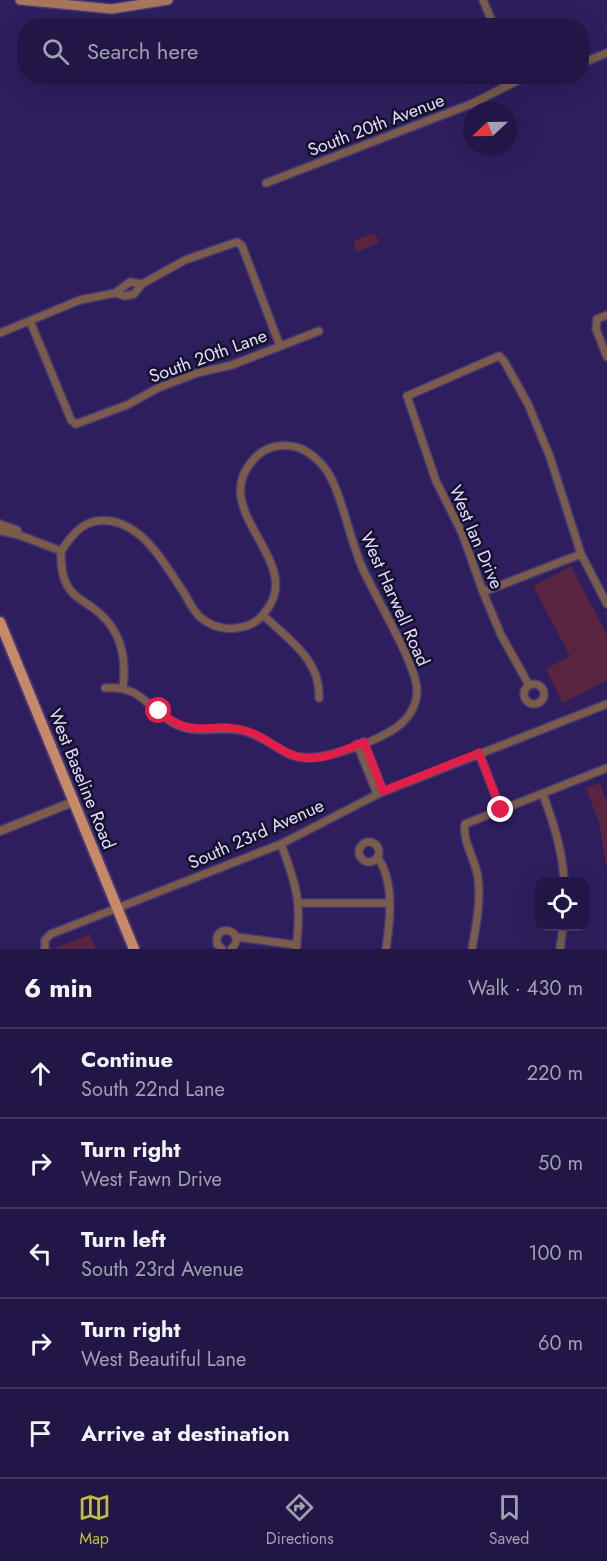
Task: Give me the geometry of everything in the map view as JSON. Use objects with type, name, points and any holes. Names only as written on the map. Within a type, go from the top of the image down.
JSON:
[{"type":"main road","points":[[20,0],[112,9],[168,0]]},
{"type":"main road","name":"West Baseline Road","points":[[0,622],[134,949]]},
{"type":"street","points":[[483,0],[491,18]]},
{"type":"street","points":[[589,60],[607,53]]},
{"type":"street","name":"South 20th Avenue","points":[[266,183],[471,104],[506,84]]},
{"type":"street","points":[[0,333],[80,300],[115,293],[129,296],[142,284],[185,260],[237,242],[242,246],[280,346]]},
{"type":"street","points":[[115,293],[130,282],[142,284]]},
{"type":"street","points":[[607,315],[597,319],[596,329],[607,357]]},
{"type":"street","name":"South 20th Lane","points":[[30,321],[71,420],[76,424],[127,405],[158,388],[319,331]]},
{"type":"street","name":"West Ian Drive","points":[[529,685],[501,634],[462,533],[436,481],[407,396],[500,356],[528,404],[537,425],[580,554]]},
{"type":"street","name":"West Harwell Road","points":[[263,615],[272,603],[277,586],[272,567],[242,507],[240,488],[245,468],[258,455],[274,446],[297,447],[316,458],[328,472],[361,565],[411,668],[417,688],[416,704],[406,720],[390,731],[361,743]]},
{"type":"street","points":[[123,687],[126,668],[115,630],[102,615],[77,597],[65,582],[61,551],[78,529],[99,519],[120,522],[142,537],[168,568],[198,615],[213,626],[233,629],[251,626],[263,615],[306,657],[317,672],[319,698]]},
{"type":"street","points":[[1,527],[61,551]]},
{"type":"street","points":[[483,592],[580,554],[607,604]]},
{"type":"street","points":[[105,688],[123,687],[144,698],[175,724],[189,729],[229,728],[246,731],[292,756],[309,758],[361,743],[380,793]]},
{"type":"street","name":"South 23rd Avenue","points":[[45,949],[45,940],[51,934],[281,844],[380,793],[607,704]]},
{"type":"street","points":[[479,753],[501,810]]},
{"type":"street","points":[[472,949],[479,904],[478,877],[464,833],[465,824],[607,768]]},
{"type":"street","points":[[543,794],[553,820],[564,867],[564,877]]},
{"type":"street","points":[[0,831],[73,802]]},
{"type":"street","points":[[222,949],[216,940],[220,931],[230,930],[237,937],[296,947],[300,903],[295,881],[281,844]]},
{"type":"street","points":[[378,858],[384,871],[389,903],[386,949]]},
{"type":"street","points":[[300,903],[389,903]]},
{"type":"street","points":[[560,949],[562,931]]},
{"type":"street","points":[[231,949],[236,944],[237,937]]},
{"type":"shaded area","points":[[375,233],[379,243],[357,252],[353,241]]},
{"type":"shaded area","points":[[571,566],[607,635],[607,680],[563,703],[546,669],[570,656],[533,586]]},
{"type":"shaded area","points":[[600,783],[607,802],[607,870],[599,823],[586,788]]},
{"type":"shaded area","points":[[90,934],[96,949],[56,948]]},
{"type":"route","points":[[159,711],[175,724],[189,729],[229,728],[246,731],[292,756],[309,758],[331,754],[364,742],[383,791],[479,753],[501,810]]}]
